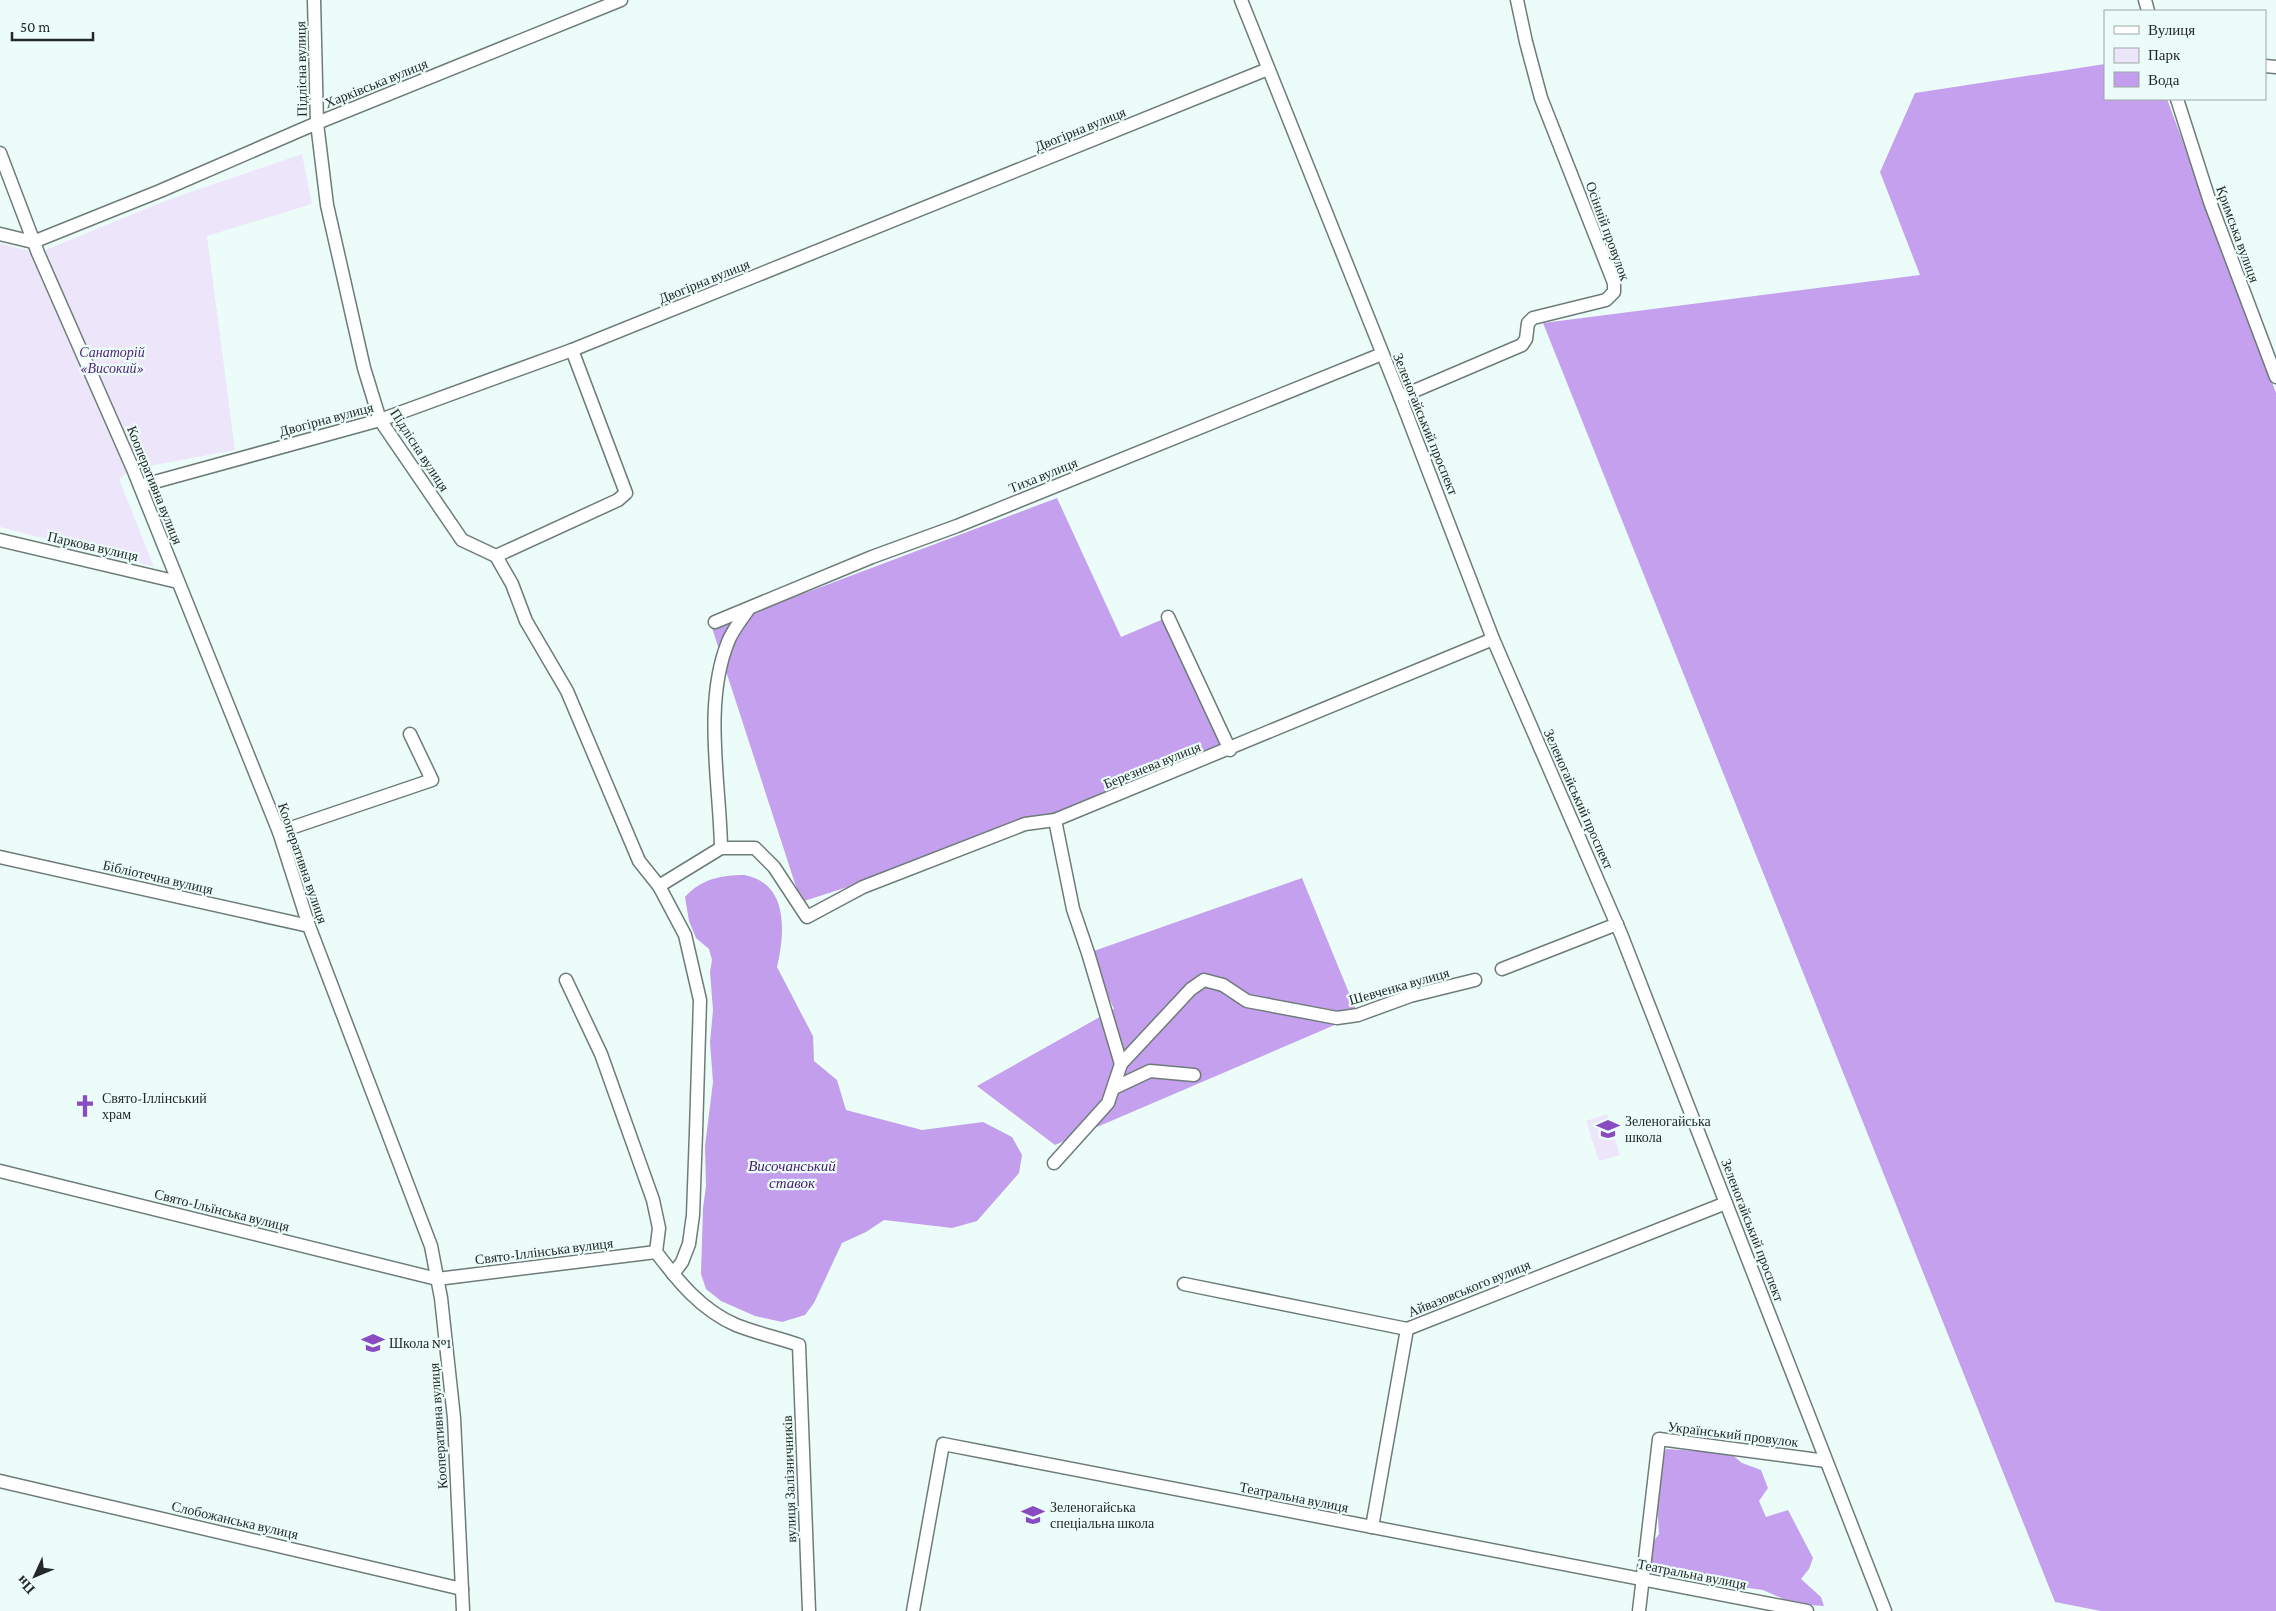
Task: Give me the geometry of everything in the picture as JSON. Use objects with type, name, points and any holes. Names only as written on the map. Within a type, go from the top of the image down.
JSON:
[{"type":"street","name":"Підлісна вулиця","points":[[314,0],[317,123],[327,204],[364,368],[380,420],[462,540],[496,556]]},
{"type":"street","name":"Харківська вулиця","points":[[33,242],[160,191],[317,123],[621,0]]},
{"type":"street","name":"Зеленогайський проспект","points":[[1241,0],[1400,396],[1493,640],[1617,924],[1885,1611]]},
{"type":"street","name":"Осінній провулок","points":[[1400,396],[1522,345],[1526,339],[1528,323],[1533,318],[1606,300],[1614,292],[1614,283],[1541,98],[1517,0]]},
{"type":"street","name":"Двогірна вулиця","points":[[140,486],[380,420],[572,350],[1268,69]]},
{"type":"street","name":"Кримська вулиця","points":[[2177,100],[2210,202],[2276,377]]},
{"type":"street","name":"Кооперативна вулиця","points":[[0,153],[33,242],[140,486],[279,832],[309,926],[431,1246],[441,1298],[454,1418],[463,1611]]},
{"type":"street","points":[[0,234],[33,242]]},
{"type":"street","points":[[566,980],[601,1054],[653,1200],[659,1228],[656,1252],[673,1274],[682,1262],[689,1244],[693,1215],[700,1000],[685,934],[659,886],[639,862],[567,691],[526,621],[512,584],[496,556],[618,500],[626,493],[572,350]]},
{"type":"street","name":"Тиха вулиця","points":[[715,622],[748,610],[872,557],[957,526],[1382,354]]},
{"type":"street","name":"Паркова вулиця","points":[[0,540],[178,582]]},
{"type":"street","points":[[659,886],[721,848],[716,749],[719,673],[728,642],[748,610]]},
{"type":"street","points":[[1168,617],[1230,750]]},
{"type":"street","name":"Березнева вулиця","points":[[721,848],[755,848],[774,867],[807,917],[863,887],[1025,824],[1055,820],[1230,750],[1493,640]]},
{"type":"street","points":[[279,832],[432,780],[410,734]]},
{"type":"street","points":[[1054,1163],[1108,1103],[1121,1064],[1073,909],[1055,820]]},
{"type":"street","name":"Бібліотечна вулиця","points":[[0,857],[309,926]]},
{"type":"street","points":[[1502,969],[1617,924]]},
{"type":"street","name":"Шевченка вулиця","points":[[1121,1064],[1191,988],[1204,980],[1222,985],[1247,1001],[1337,1018],[1358,1015],[1410,996],[1475,980]]},
{"type":"street","points":[[1114,1088],[1150,1071],[1194,1075]]},
{"type":"street","name":"Свято-Ільїнська вулиця","points":[[0,1171],[437,1279]]},
{"type":"street","name":"Айвазовського вулиця","points":[[1184,1284],[1407,1329],[1726,1203]]},
{"type":"street","name":"Свято-Іллінська вулиця","points":[[437,1279],[656,1252]]},
{"type":"street","name":"вулиця Залізничників","points":[[673,1274],[702,1304],[735,1325],[800,1345],[809,1611]]},
{"type":"street","points":[[1372,1527],[1407,1329]]},
{"type":"street","name":"Український провулок","points":[[1639,1611],[1659,1439],[1826,1461]]},
{"type":"street","name":"Театральна вулиця","points":[[913,1611],[943,1444],[1807,1611]]},
{"type":"street","name":"Слобожанська вулиця","points":[[0,1481],[462,1589]]},
{"type":"green space","name":"Санаторій «Високий»","points":[[302,154],[312,204],[207,236],[235,450],[133,469],[119,479],[154,567],[0,527],[0,243],[38,253],[165,201]]},
{"type":"green space","points":[[1607,1114],[1620,1155],[1599,1161],[1586,1121]]},
{"type":"shaded area","points":[[2104,64],[2104,100],[2167,100],[2276,393],[2276,1611],[2101,1611],[2055,1602],[1543,323],[1920,275],[1880,172],[1915,93]]},
{"type":"shaded area","points":[[1057,498],[1121,637],[1168,617],[1230,750],[1055,820],[801,902],[712,628]]},
{"type":"shaded area","points":[[1302,878],[1358,1015],[1055,1145],[977,1086],[1114,1009],[1088,953]]},
{"type":"shaded area","points":[[1666,1449],[1730,1453],[1742,1463],[1761,1470],[1768,1488],[1759,1501],[1766,1517],[1788,1510],[1813,1558],[1809,1569],[1801,1579],[1821,1597],[1824,1606],[1795,1604],[1763,1590],[1718,1584],[1676,1571],[1651,1568],[1651,1545],[1659,1534],[1659,1480]]},
{"type":"water","name":"Височанський ставок","points":[[744,875],[759,880],[769,888],[776,899],[782,925],[782,939],[777,967],[813,1036],[814,1061],[837,1080],[846,1110],[922,1130],[983,1122],[1012,1137],[1022,1155],[1019,1173],[977,1221],[952,1228],[884,1220],[866,1232],[842,1243],[814,1303],[805,1315],[782,1322],[755,1316],[721,1301],[706,1289],[701,1274],[703,1208],[706,1186],[705,1146],[713,1082],[710,1042],[713,1010],[710,972],[712,960],[709,949],[696,938],[689,921],[685,897],[698,886],[712,879]]},
{"type":"place","name":"Свято-Іллінський храм","points":[[85,1106]]},
{"type":"place","name":"Зеленогайська школа","points":[[1608,1129]]},
{"type":"place","name":"Школа №1","points":[[373,1343]]},
{"type":"place","name":"Зеленогайська спеціальна школа","points":[[1033,1515]]}]
